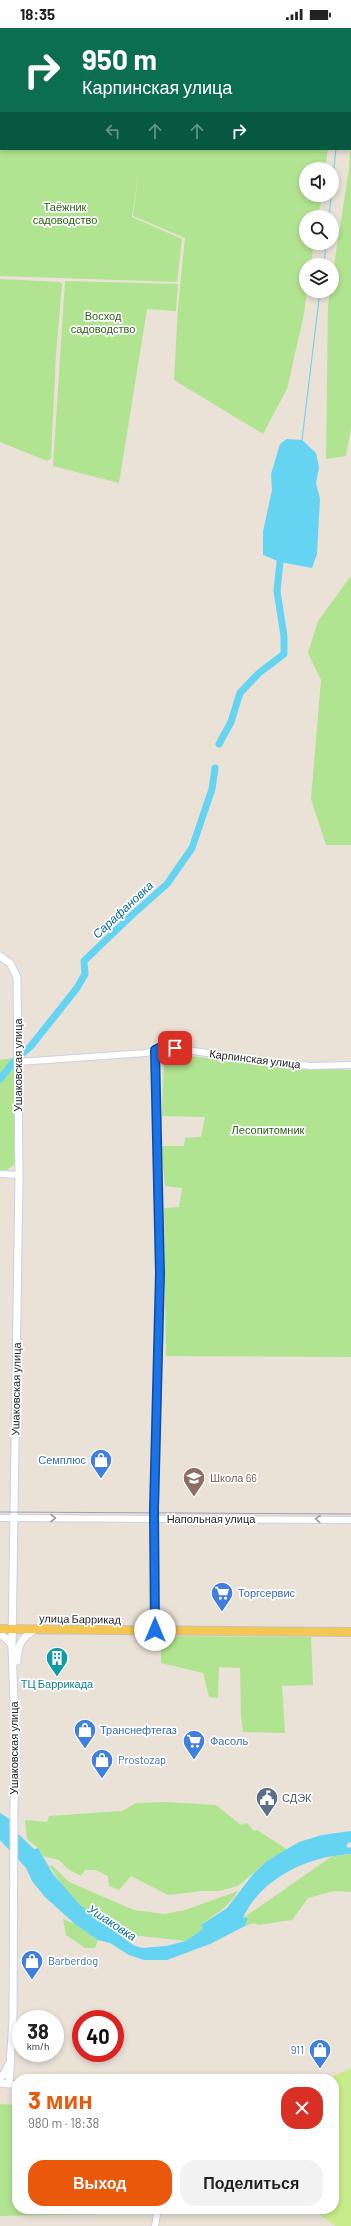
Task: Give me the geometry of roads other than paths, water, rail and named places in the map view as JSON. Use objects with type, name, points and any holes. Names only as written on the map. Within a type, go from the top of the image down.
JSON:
[{"type":"main road","name":"Ушаковская улица","points":[[0,956],[10,963],[16,971],[18,1062],[19,1175],[12,1647],[16,1753],[13,1872],[13,2010],[11,2046]]},
{"type":"main road","name":"улица Баррикад","points":[[0,1629],[351,1632]]},
{"type":"main road","points":[[15,1707],[18,1647],[26,1635],[36,1629]]},
{"type":"main road","points":[[0,1634],[9,1641],[12,1647]]},
{"type":"main road","points":[[0,2078],[7,2069],[11,2046]]},
{"type":"main road","points":[[11,2046],[12,2074]]},
{"type":"main road","points":[[0,2084],[12,2084]]},
{"type":"street","name":"Карпинская улица","points":[[18,1062],[146,1053],[167,1047],[261,1061],[310,1066],[351,1065]]},
{"type":"street","points":[[155,1050],[160,1274],[154,1519],[155,1630]]},
{"type":"street","points":[[0,1174],[19,1175]]},
{"type":"street","name":"Напольная улица","points":[[0,1518],[351,1520]]},
{"type":"street","points":[[155,2226],[157,2214]]},
{"type":"water","points":[[287,439],[302,440],[316,453],[319,467],[316,483],[320,499],[317,554],[312,568],[280,562],[263,555],[263,532],[272,490],[271,474],[280,444]]},
{"type":"water","points":[[0,1813],[11,1820],[9,1825],[34,1849],[38,1848],[53,1874],[80,1905],[133,1945],[142,1948],[166,1946],[186,1941],[203,1929],[201,1925],[227,1908],[254,1873],[267,1861],[299,1842],[322,1835],[351,1831],[351,1842],[348,1843],[346,1847],[351,1848],[351,1854],[319,1859],[288,1872],[261,1891],[243,1918],[248,1918],[245,1926],[210,1944],[167,1960],[144,1960],[129,1955],[110,1943],[98,1940],[75,1924],[45,1897],[32,1881],[26,1868],[0,1840]]},
{"type":"waterway","points":[[330,210],[336,150]]},
{"type":"waterway","points":[[325,250],[325,258]]},
{"type":"waterway","points":[[302,440],[319,298]]},
{"type":"waterway","name":"Сарафановка","points":[[219,744],[231,722],[240,693],[259,673],[284,654],[284,636],[277,591],[280,562]]},
{"type":"waterway","name":"Сарафановка","points":[[22,1054],[31,1046],[77,988],[85,974],[84,961],[167,884],[192,848],[212,789],[215,768]]},
{"type":"waterway","name":"Сарафановка","points":[[0,1079],[16,1059]]},
{"type":"tram line","points":[[0,1512],[351,1514]]},
{"type":"place","name":"Семплюс","points":[[101,1480]]},
{"type":"place","name":"Школа 66","points":[[194,1498]]},
{"type":"place","name":"Торгсервис","points":[[222,1612]]},
{"type":"place","name":"ТЦ Баррикада","points":[[57,1678]]},
{"type":"place","name":"Транснефтегаз","points":[[85,1750]]},
{"type":"place","name":"Фасоль","points":[[194,1760]]},
{"type":"place","name":"Prostozap","points":[[102,1780]]},
{"type":"place","name":"СДЭК","points":[[267,1818]]},
{"type":"place","name":"Barberdog","points":[[32,1980]]},
{"type":"place","name":"911","points":[[320,2070]]},
{"type":"park label","name":"Таёжник садоводство","points":[[65,213]]},
{"type":"park label","name":"Восход садоводство","points":[[103,322]]},
{"type":"park label","name":"Лесопитомник","points":[[268,1130]]},
{"type":"water label","name":"Ушаковка","points":[[112,1923]]}]
